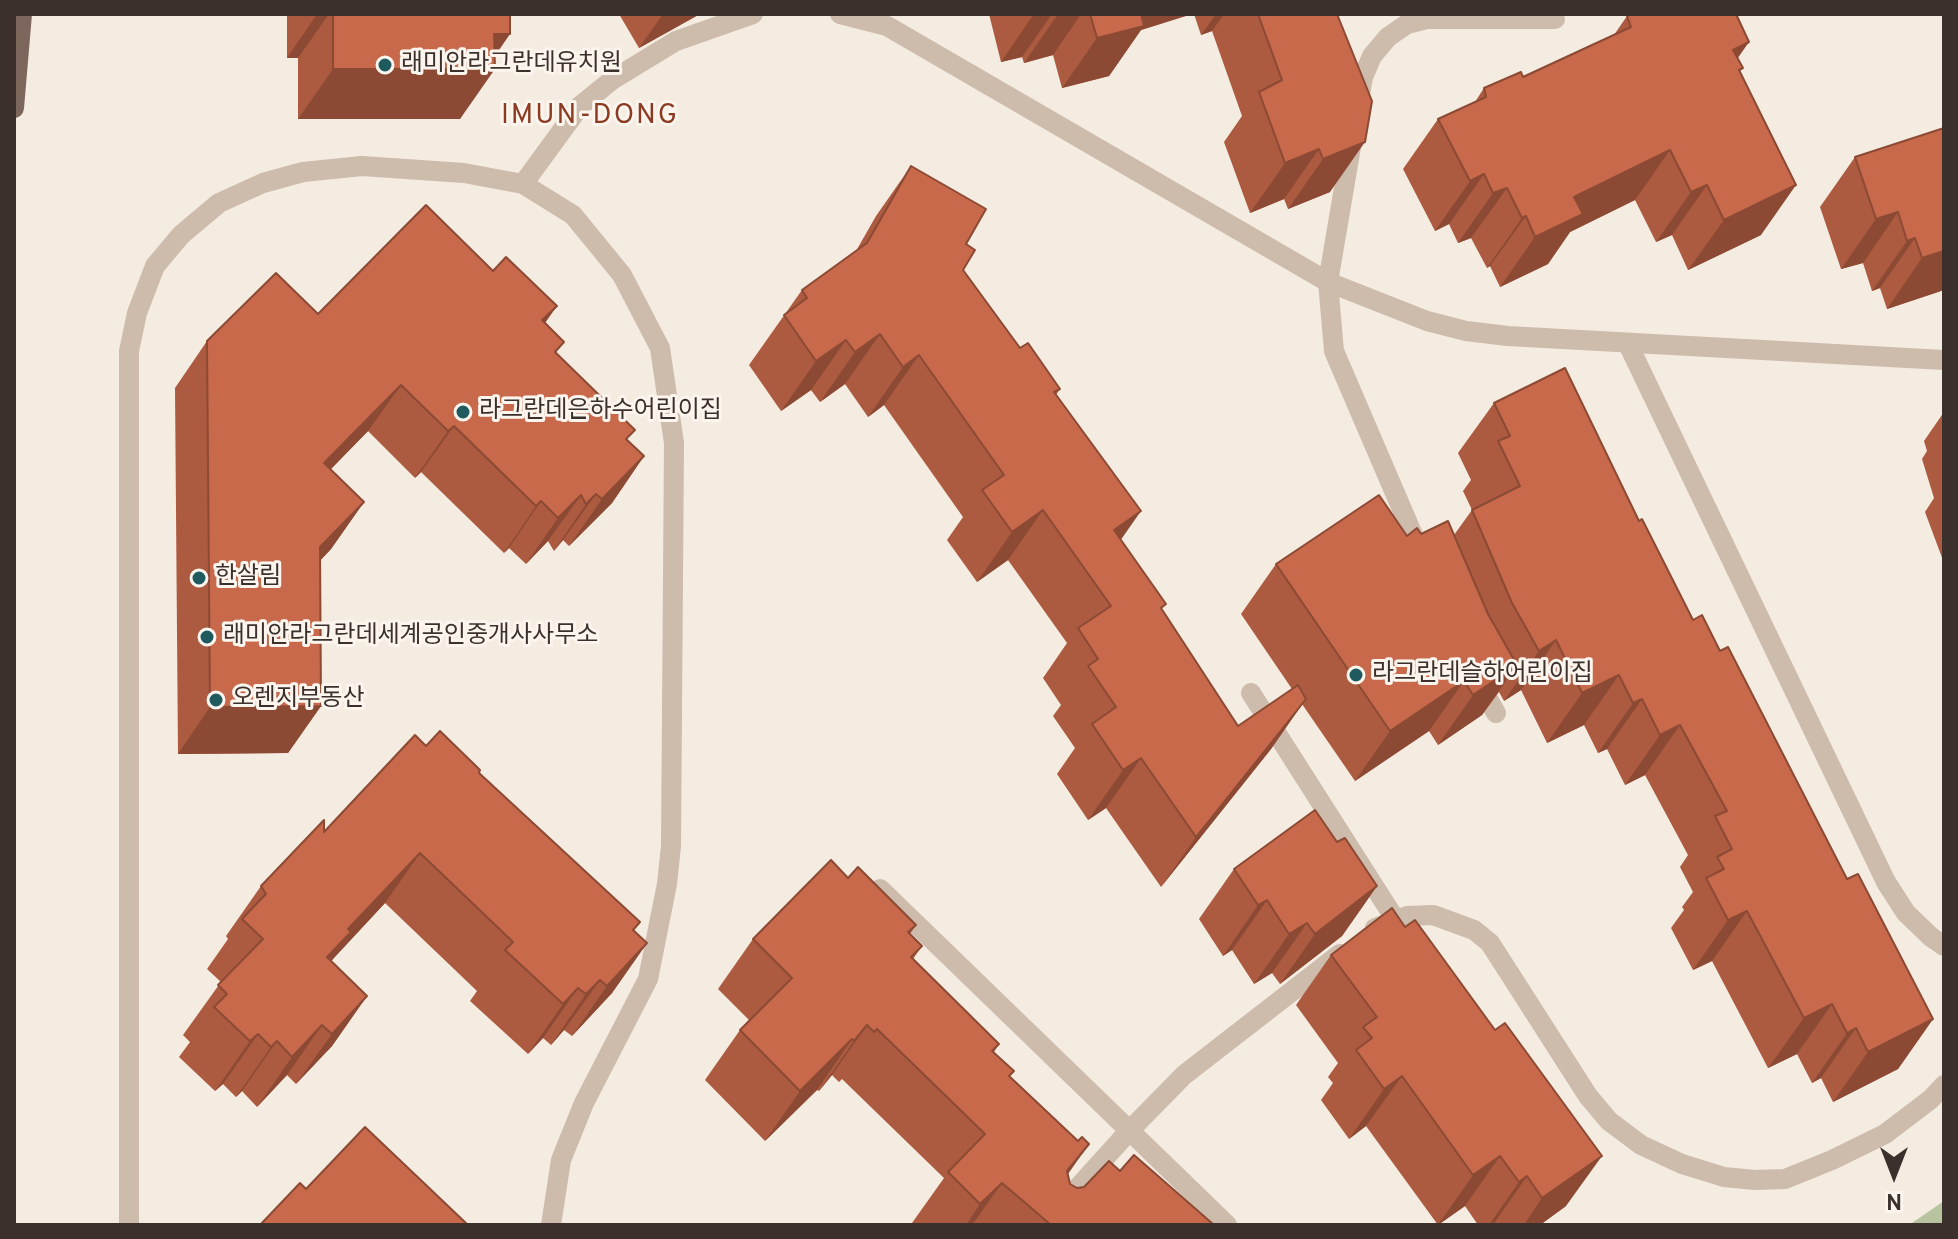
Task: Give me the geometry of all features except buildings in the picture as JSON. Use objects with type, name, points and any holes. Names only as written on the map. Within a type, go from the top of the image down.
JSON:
[{"type":"main road","points":[[14,108],[22,14]]},
{"type":"lane","points":[[523,184],[580,106],[612,80],[676,41],[753,14]]},
{"type":"lane","points":[[840,14],[887,26],[1328,282],[1427,321],[1466,331],[1508,336],[1944,360]]},
{"type":"lane","points":[[1428,571],[1334,351],[1328,282],[1363,77],[1372,56],[1388,37],[1407,24],[1427,19],[1555,19]]},
{"type":"lane","points":[[129,1225],[129,351],[137,313],[155,266],[181,235],[219,203],[263,183],[303,172],[377,167],[464,173],[523,184],[573,215],[622,275],[660,348],[674,443],[671,846],[667,884],[648,979],[584,1103],[561,1160],[551,1225]]},
{"type":"lane","points":[[1628,344],[1886,882],[1906,913],[1944,946]]},
{"type":"lane","points":[[1465,659],[1496,713]]},
{"type":"lane","points":[[1251,693],[1395,919]]},
{"type":"lane","points":[[880,889],[1227,1225]]},
{"type":"lane","points":[[1044,1225],[1184,1075],[1366,934],[1395,919],[1421,915],[1447,918],[1474,930],[1490,943],[1588,1096],[1609,1121],[1641,1145],[1682,1164],[1724,1177],[1785,1179],[1832,1160],[1885,1134],[1931,1099],[1944,1085]]},
{"type":"green space","points":[[1944,1201],[1944,1225],[1909,1225]]},
{"type":"place","name":"래미안라그란데유치원","points":[[385,65]]},
{"type":"place","name":"라그란데은하수어린이집","points":[[463,412]]},
{"type":"place","name":"한살림","points":[[199,578]]},
{"type":"place","name":"래미안라그란데세계공인중개사사무소","points":[[207,637]]},
{"type":"place","name":"라그란데슬하어린이집","points":[[1356,675]]},
{"type":"place","name":"오렌지부동산","points":[[216,700]]},
{"type":"district","name":"IMUN-DONG","points":[[590,117]]}]
